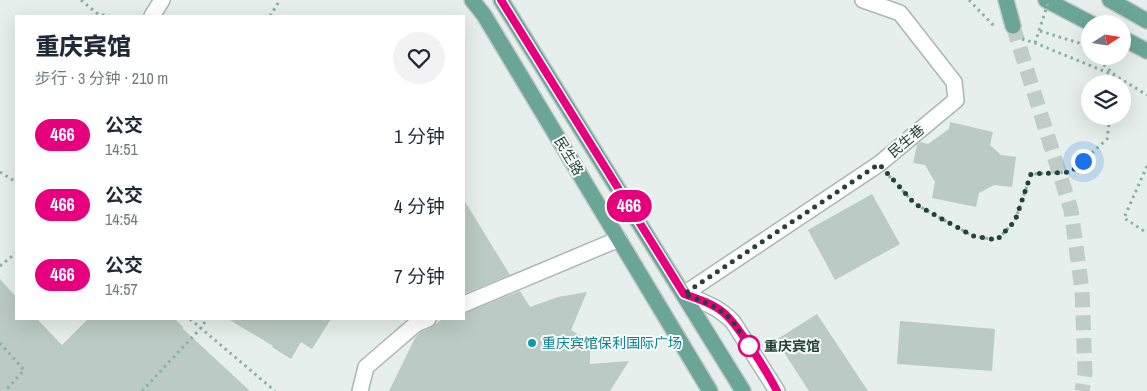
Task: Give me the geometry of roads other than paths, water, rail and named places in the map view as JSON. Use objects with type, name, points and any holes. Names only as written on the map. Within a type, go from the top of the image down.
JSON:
[{"type":"main road","name":"民生路","points":[[472,0],[484,15],[710,391]]},
{"type":"main road","name":"民生路","points":[[501,0],[743,391]]},
{"type":"main road","points":[[1006,0],[1016,32]]},
{"type":"main road","points":[[1047,0],[1081,18]]},
{"type":"main road","points":[[1110,0],[1147,21]]},
{"type":"main road","points":[[1131,43],[1147,51]]},
{"type":"street","points":[[153,15],[162,0]]},
{"type":"street","name":"民生巷","points":[[684,294],[879,164],[956,100],[954,82],[900,13],[863,0]]},
{"type":"street","points":[[465,304],[619,239]]},
{"type":"street","points":[[684,294],[712,305],[733,322],[777,391]]},
{"type":"street","points":[[360,391],[366,367],[416,324],[426,320]]},
{"type":"tunnel","points":[[1013,26],[1071,210],[1082,290],[1085,373],[1082,391]]},
{"type":"place","name":"重庆宾馆保利国际广场","points":[[532,343]]},
{"type":"place","name":"重庆宾馆","points":[[749,346]]}]
